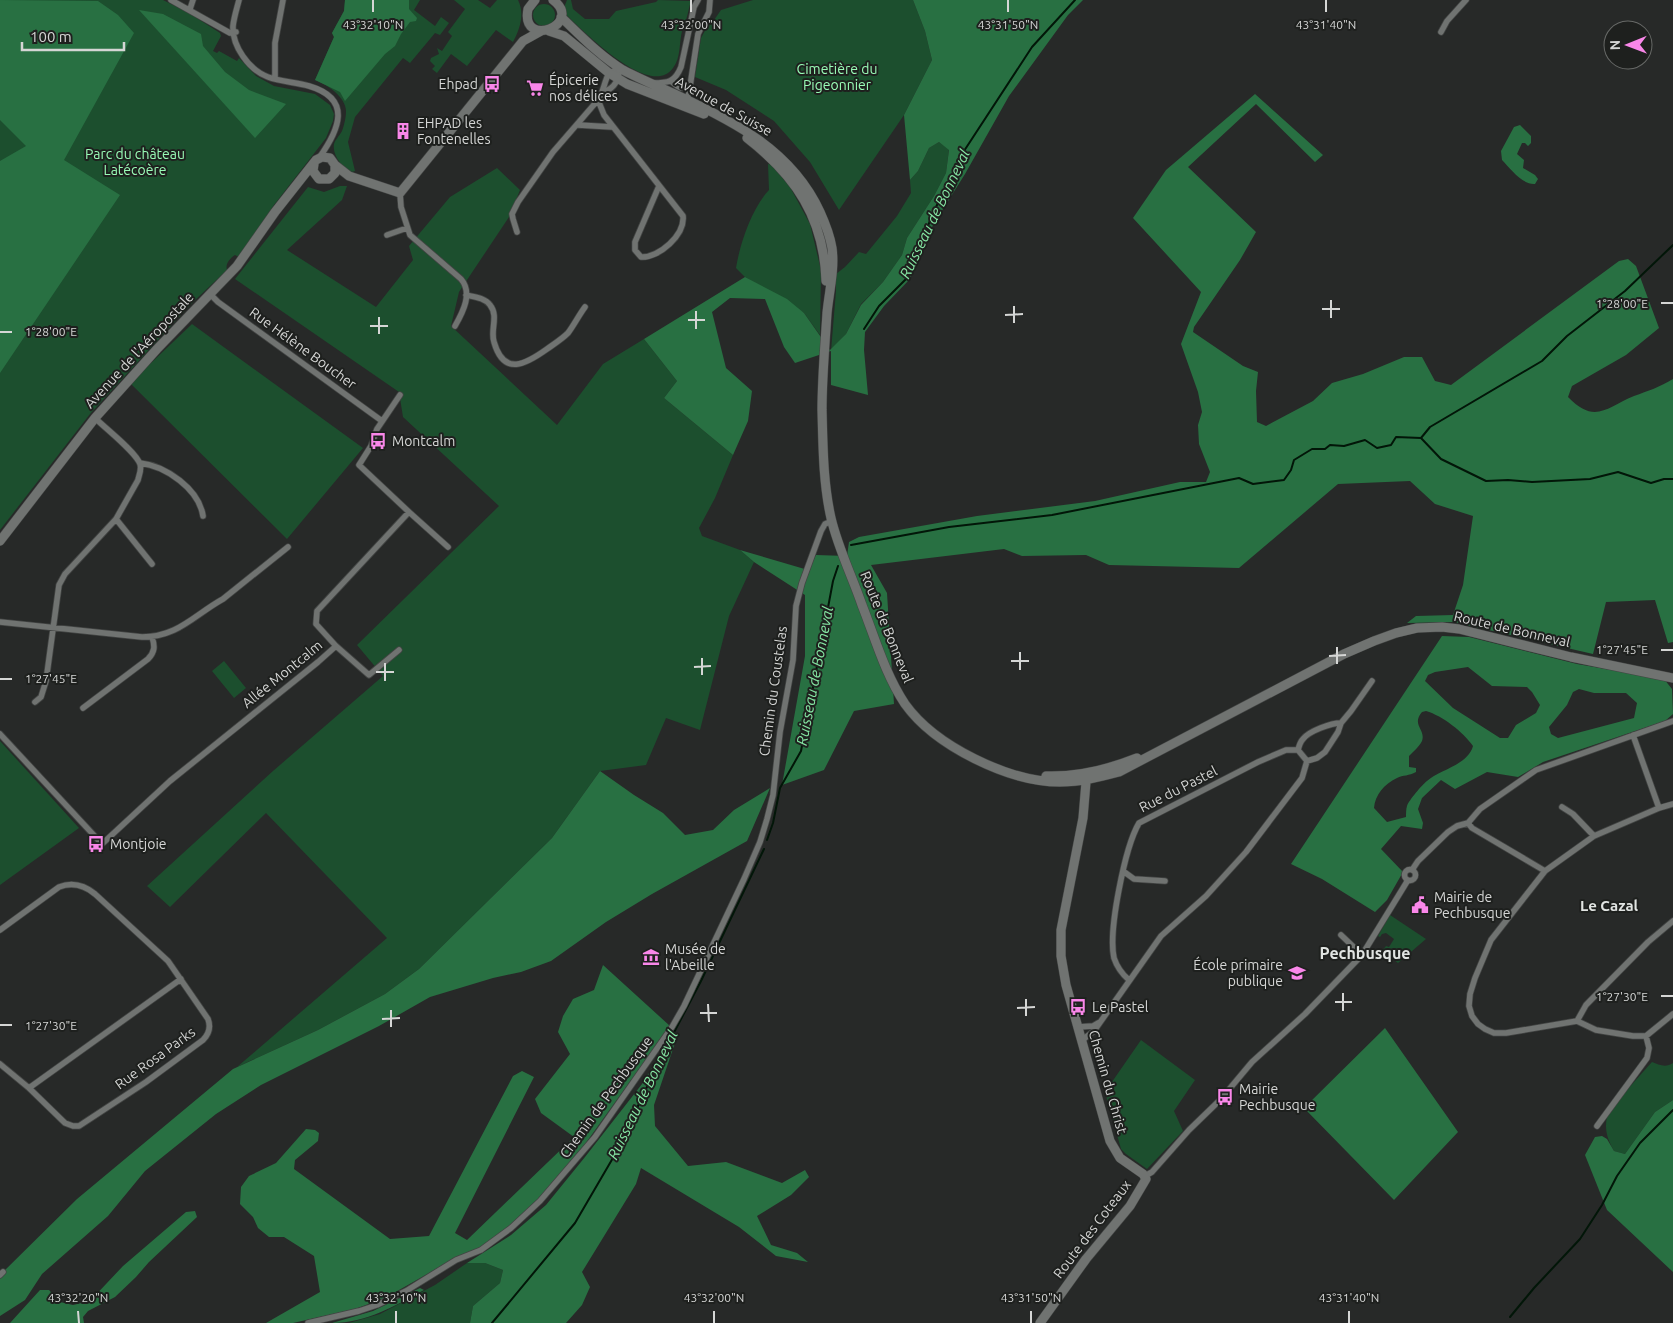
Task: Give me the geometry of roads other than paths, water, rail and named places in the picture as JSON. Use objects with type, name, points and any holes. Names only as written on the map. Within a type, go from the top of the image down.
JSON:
[{"type":"street","points":[[171,0],[230,33],[235,32],[234,20],[239,0]]},
{"type":"street","points":[[190,9],[193,0]]},
{"type":"street","points":[[275,79],[275,43],[282,0]]},
{"type":"street","points":[[455,326],[464,309],[466,288],[461,278],[412,237],[407,228],[401,207],[400,193],[523,41],[528,21],[528,9],[524,0]]},
{"type":"street","points":[[528,9],[535,0]]},
{"type":"street","name":"Avenue de Suisse","points":[[553,0],[601,54],[620,68],[715,119],[746,138],[776,162],[798,188],[810,209],[820,234],[825,260],[827,314],[822,410],[826,487],[832,521]]},
{"type":"street","points":[[652,84],[671,81],[678,76],[691,16],[698,0]]},
{"type":"street","points":[[1441,32],[1447,20],[1466,0]]},
{"type":"street","points":[[685,102],[698,34],[707,17],[711,1]]},
{"type":"street","points":[[523,41],[558,24],[561,9]]},
{"type":"street","name":"Avenue de Suisse","points":[[528,21],[534,28],[564,36],[608,73],[637,89],[685,102]]},
{"type":"street","name":"Avenue de l'Aéropostale","points":[[0,541],[94,418],[237,266],[291,191],[327,147],[337,124],[339,112],[336,104],[317,88],[275,79],[264,75],[251,66],[238,48],[235,32]]},
{"type":"street","points":[[518,232],[512,214],[518,202],[545,163],[604,92],[616,85],[619,79],[620,68],[608,73],[604,83],[604,92]]},
{"type":"street","points":[[671,81],[680,88],[687,87],[690,83]]},
{"type":"street","points":[[598,100],[604,115],[612,127],[683,216],[683,224],[679,235],[673,242],[649,256],[641,257],[635,250],[635,242],[659,186]]},
{"type":"street","points":[[578,125],[612,127]]},
{"type":"street","points":[[319,179],[313,171],[316,161],[328,157],[349,176]]},
{"type":"street","points":[[301,180],[326,180],[335,173],[335,164]]},
{"type":"street","points":[[331,177],[349,176],[400,193]]},
{"type":"street","points":[[387,235],[407,228]]},
{"type":"street","name":"Rue Hélène Boucher","points":[[210,294],[224,307],[382,421]]},
{"type":"street","points":[[466,295],[486,300],[492,307],[494,343],[503,360],[514,365],[530,361],[562,338],[569,331],[584,307]]},
{"type":"street","points":[[400,395],[382,421],[371,446],[359,465],[448,547]]},
{"type":"street","points":[[35,702],[44,692],[57,592],[62,580],[116,519],[138,480],[140,463],[134,454],[94,418]]},
{"type":"street","points":[[140,463],[161,468],[182,484],[198,501],[203,516]]},
{"type":"street","name":"Allée Montcalm","points":[[0,734],[102,844],[170,782],[336,646],[316,624],[317,611],[409,512]]},
{"type":"street","points":[[116,519],[152,564]]},
{"type":"street","name":"Route de Bonneval","points":[[832,521],[883,660],[907,706],[927,728],[960,751],[984,763],[1014,774],[1086,777],[1123,764],[1170,744],[1344,654],[1396,633],[1417,628],[1436,626],[1459,628],[1571,657],[1672,677]]},
{"type":"street","name":"Chemin du Coustelas","points":[[760,842],[773,795],[780,732],[793,660],[798,595],[821,531],[825,524],[832,521]]},
{"type":"street","points":[[0,622],[152,637],[173,631],[191,622],[222,600],[288,547]]},
{"type":"street","points":[[83,708],[153,654],[152,637]]},
{"type":"street","points":[[336,646],[369,675],[399,650]]},
{"type":"street","points":[[1307,761],[1317,758],[1324,752],[1338,732],[1341,723],[1352,711],[1372,681]]},
{"type":"street","points":[[1145,1176],[1152,1172],[1189,1130],[1221,1099],[1252,1062],[1305,1014],[1362,955],[1408,880],[1415,878],[1416,874],[1412,870],[1418,861],[1448,832],[1457,826],[1468,823],[1480,809],[1536,770],[1673,721]]},
{"type":"street","points":[[1307,761],[1298,750],[1300,742],[1304,737],[1329,724],[1341,723]]},
{"type":"street","points":[[1633,735],[1659,808]]},
{"type":"street","name":"Rue du Pastel","points":[[1129,980],[1120,970],[1113,952],[1114,930],[1123,871],[1135,830],[1143,820],[1258,762],[1286,750],[1298,750]]},
{"type":"street","points":[[1081,1041],[1094,1031],[1161,936],[1206,896],[1246,852],[1302,778],[1307,761]]},
{"type":"street","name":"Chemin du Christ","points":[[1086,777],[1081,827],[1060,942],[1062,967],[1105,1127],[1113,1149],[1126,1163],[1145,1176]]},
{"type":"street","points":[[1673,804],[1659,808],[1594,836],[1545,871],[1491,940],[1475,978],[1470,994],[1469,1006],[1472,1016],[1478,1024],[1494,1033],[1506,1033],[1577,1021],[1596,1030],[1633,1036],[1646,1036],[1673,1014]]},
{"type":"street","points":[[1562,807],[1573,814],[1594,836]]},
{"type":"street","points":[[1468,823],[1472,828],[1545,871]]},
{"type":"street","name":"Chemin de Pechbusque","points":[[308,1323],[359,1311],[406,1291],[456,1260],[493,1243],[540,1201],[595,1137],[672,1027],[684,1006],[760,842]]},
{"type":"street","points":[[1123,871],[1134,879],[1165,881]]},
{"type":"street","name":"Rue Rosa Parks","points":[[0,930],[54,890],[69,884],[79,885],[95,894],[168,961],[208,1019],[209,1030],[203,1040],[146,1082],[84,1124],[76,1126],[70,1126],[63,1121],[29,1088],[0,1064]]},
{"type":"street","points":[[1577,1021],[1586,1005],[1648,942],[1673,921]]},
{"type":"street","points":[[1341,935],[1362,955]]},
{"type":"street","points":[[29,1088],[181,979]]},
{"type":"street","points":[[1078,1027],[1093,1026],[1098,1023]]},
{"type":"street","points":[[1597,1126],[1648,1058],[1646,1036]]},
{"type":"street","name":"Route des Coteaux","points":[[1040,1323],[1086,1259],[1130,1206],[1145,1182],[1145,1176]]},
{"type":"waterway","name":"Ruisseau de Bonneval","points":[[864,329],[879,306],[908,277],[933,213],[964,151],[1032,47],[1075,0]]},
{"type":"waterway","points":[[1421,438],[1430,427],[1542,361],[1567,336],[1625,291],[1673,245]]},
{"type":"waterway","points":[[851,545],[949,527],[1052,515],[1239,478],[1253,484],[1284,480],[1291,470],[1294,460],[1312,449],[1325,449],[1330,445],[1344,446],[1365,440],[1377,448],[1391,445],[1396,437],[1421,438],[1441,459],[1486,481],[1532,482],[1590,479],[1618,472],[1651,483],[1664,479],[1673,479]]},
{"type":"waterway","name":"Ruisseau de Bonneval","points":[[767,840],[773,823],[780,788],[801,751],[833,581],[838,566]]},
{"type":"waterway","name":"Ruisseau de Bonneval","points":[[492,1323],[575,1223],[617,1151],[659,1061],[701,981],[764,849]]},
{"type":"waterway","points":[[1510,1317],[1534,1288],[1580,1239],[1602,1205],[1617,1176],[1640,1143],[1673,1110]]},
{"type":"place","name":"Ehpad","points":[[492,84]]},
{"type":"place","name":"Épicerie nos délices","points":[[535,88]]},
{"type":"place","name":"EHPAD les Fontenelles","points":[[403,131]]},
{"type":"place","name":"Montcalm","points":[[378,441]]},
{"type":"place","name":"Montjoie","points":[[96,844]]},
{"type":"place","name":"Mairie de Pechbusque","points":[[1420,905]]},
{"type":"place","name":"Musée de l'Abeille","points":[[651,957]]},
{"type":"place","name":"École primaire publique","points":[[1297,973]]},
{"type":"place","name":"Le Pastel","points":[[1078,1007]]},
{"type":"place","name":"Mairie Pechbusque","points":[[1225,1097]]},
{"type":"district","name":"Le Cazal","points":[[1609,906]]},
{"type":"district","name":"Pechbusque","points":[[1365,953]]},
{"type":"park label","name":"Cimetière du Pigeonnier","points":[[837,78]]},
{"type":"park label","name":"Parc du château Latécoère","points":[[135,162]]}]
